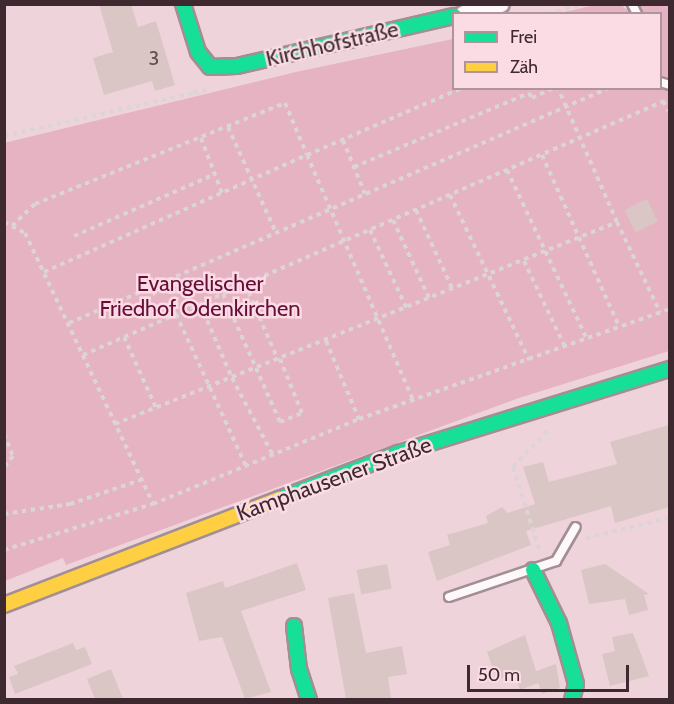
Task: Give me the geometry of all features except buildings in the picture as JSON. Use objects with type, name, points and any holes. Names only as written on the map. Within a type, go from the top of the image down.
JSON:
[{"type":"main road","points":[[183,4],[198,52],[210,67]]},
{"type":"main road","name":"Kirchhofstraße","points":[[210,67],[237,66],[452,16]]},
{"type":"main road","name":"Kamphausener Straße","points":[[4,605],[398,453],[669,369]]},
{"type":"main road","points":[[538,567],[559,623],[576,684],[572,699]]},
{"type":"main road","points":[[294,626],[299,669],[309,699]]},
{"type":"street","points":[[471,12],[501,4]]},
{"type":"lane","points":[[449,597],[556,561],[576,527]]},
{"type":"path","points":[[555,12],[584,4]]},
{"type":"path","points":[[4,136],[194,93],[210,67]]},
{"type":"path","points":[[44,272],[457,90]]},
{"type":"path","points":[[354,167],[528,91],[532,98],[549,90]]},
{"type":"path","points":[[559,90],[617,222],[660,312]]},
{"type":"path","points":[[69,323],[605,90]]},
{"type":"path","points":[[661,95],[669,113]]},
{"type":"path","points":[[83,355],[664,101]]},
{"type":"path","points":[[12,226],[35,204],[285,103],[413,400]]},
{"type":"path","points":[[228,126],[276,233]]},
{"type":"path","points":[[201,138],[222,193]]},
{"type":"path","points":[[343,140],[366,194]]},
{"type":"path","points":[[542,155],[619,326]]},
{"type":"path","points":[[507,170],[587,339]]},
{"type":"path","points":[[74,236],[215,174]]},
{"type":"path","points":[[450,195],[529,360]]},
{"type":"path","points":[[416,210],[453,290]]},
{"type":"path","points":[[393,220],[430,300]]},
{"type":"path","points":[[4,222],[25,233],[153,504]]},
{"type":"path","points":[[115,424],[430,300],[617,222]]},
{"type":"path","points":[[370,230],[407,309]]},
{"type":"path","points":[[524,261],[565,347]]},
{"type":"path","points":[[223,294],[258,368],[280,422],[302,413],[245,285]]},
{"type":"path","points":[[200,304],[232,378],[273,455]]},
{"type":"path","points":[[4,550],[153,504],[359,419],[669,309]]},
{"type":"path","points":[[176,314],[246,466]]},
{"type":"path","points":[[124,337],[156,408]]},
{"type":"path","points":[[326,341],[359,419]]},
{"type":"path","points":[[538,567],[513,467],[551,428]]},
{"type":"path","points":[[4,434],[13,456],[4,467]]},
{"type":"path","points":[[4,514],[70,504],[141,480]]},
{"type":"path","points":[[567,542],[669,518]]},
{"type":"green space","name":"Evangelischer Friedhof Odenkirchen","points":[[595,5],[621,5],[626,9],[634,5],[669,5],[669,351],[519,398],[66,565],[63,558],[5,581],[4,143],[296,72],[452,39],[452,90],[662,90],[662,12],[564,12]]},
{"type":"traffic: fast","points":[[183,4],[198,52],[210,67],[237,66],[452,16]]},
{"type":"traffic: fast","points":[[279,499],[398,453],[670,369]]},
{"type":"traffic: fast","points":[[533,570],[559,623],[576,684],[572,700]]},
{"type":"traffic: fast","points":[[294,626],[299,669],[309,700]]},
{"type":"traffic: slow","points":[[4,605],[279,499]]}]
